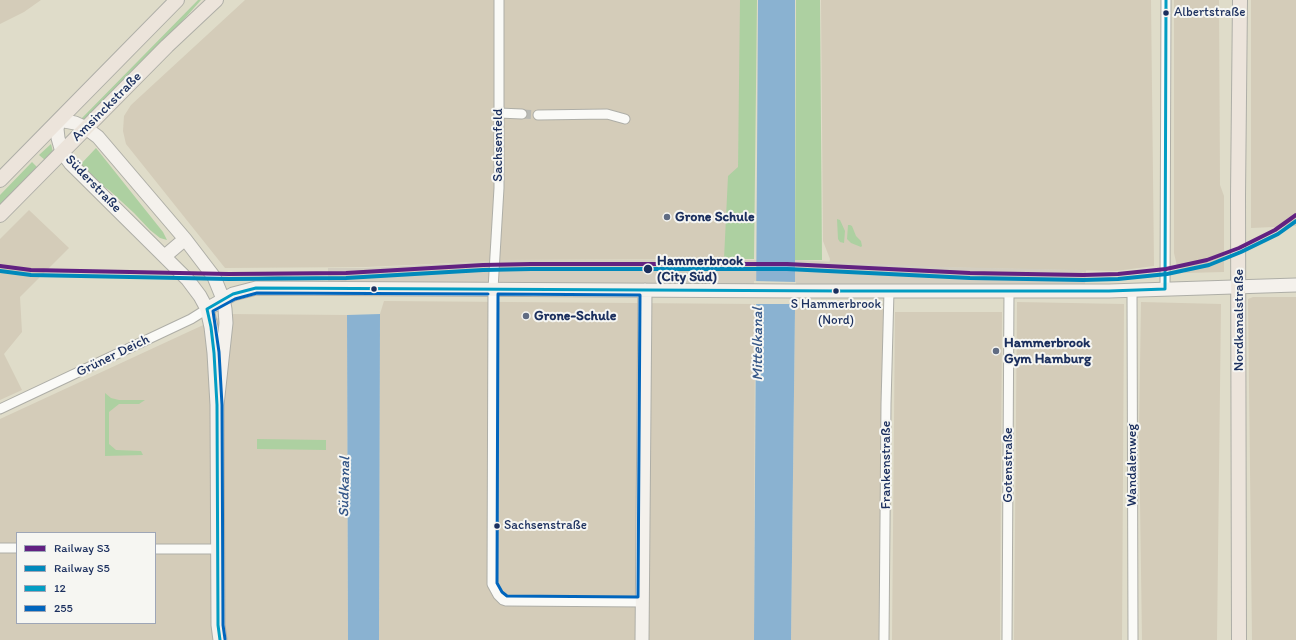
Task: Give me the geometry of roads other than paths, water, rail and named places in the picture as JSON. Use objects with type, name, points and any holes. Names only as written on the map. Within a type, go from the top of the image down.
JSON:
[{"type":"main road","name":"Amsinckstraße","points":[[0,180],[177,0]]},
{"type":"main road","name":"Amsinckstraße","points":[[0,215],[167,46],[216,0]]},
{"type":"main road","name":"Nordkanalstraße","points":[[1239,640],[1240,0]]},
{"type":"street","name":"Sachsenfeld","points":[[493,289],[498,188],[499,0]]},
{"type":"street","points":[[1165,289],[1166,0]]},
{"type":"street","points":[[499,113],[522,114]]},
{"type":"street","points":[[538,115],[607,114],[625,119]]},
{"type":"street","name":"Süderstraße","points":[[217,405],[226,323],[223,299],[214,277],[185,239],[98,137],[86,128],[75,123],[59,120],[57,129],[62,152],[71,164],[189,281],[207,309],[214,353],[217,405],[218,624],[220,640]]},
{"type":"street","points":[[165,256],[185,239]]},
{"type":"street","name":"Grüner Deich","points":[[0,409],[194,318],[223,299],[243,291],[256,288],[889,291],[1132,290],[1296,285]]},
{"type":"street","points":[[493,289],[492,584],[498,595],[506,601],[643,602]]},
{"type":"street","points":[[642,640],[645,290]]},
{"type":"street","name":"Gotenstraße","points":[[1007,640],[1009,290]]},
{"type":"street","name":"Wandalenweg","points":[[1132,290],[1133,640]]},
{"type":"street","name":"Frankenstraße","points":[[884,640],[886,404],[889,291]]},
{"type":"street","points":[[0,548],[16,548]]},
{"type":"street","points":[[156,549],[218,549]]},
{"type":"street","name":"Süderstraße","points":[[213,640],[218,624]]},
{"type":"water","name":"Mittelkanal","points":[[758,0],[795,0],[795,308],[791,640],[754,640]]},
{"type":"water","points":[[380,314],[379,640],[348,640],[347,315]]},
{"type":"tunnel","points":[[522,114],[538,115]]},
{"type":"tram line","points":[[229,274],[346,280]]},
{"type":"rail line","name":"S3","points":[[0,266],[31,270],[229,274],[346,273],[483,265],[531,264],[787,264],[970,273],[1083,275],[1118,274],[1166,269],[1207,260],[1239,248],[1275,230],[1296,215]]},
{"type":"rail line","name":"S5","points":[[0,271],[31,275],[229,279],[346,278],[483,270],[531,269],[787,269],[970,278],[1083,280],[1118,279],[1167,274],[1209,265],[1241,252],[1278,234],[1296,221]]},
{"type":"place","name":"Albertstraße","points":[[1166,13]]},
{"type":"place","name":"Grone Schule","points":[[667,217]]},
{"type":"place","name":"Hammerbrook (City Süd)","points":[[648,269]]},
{"type":"place","name":"S Hammerbrook (Nord)","points":[[836,291]]},
{"type":"place","name":"Grone-Schule","points":[[526,316]]},
{"type":"place","name":"Hammerbrook Gym Hamburg","points":[[996,351]]},
{"type":"place","name":"Sachsenstraße","points":[[497,526]]},
{"type":"water label","name":"Südkanal","points":[[345,487]]}]
